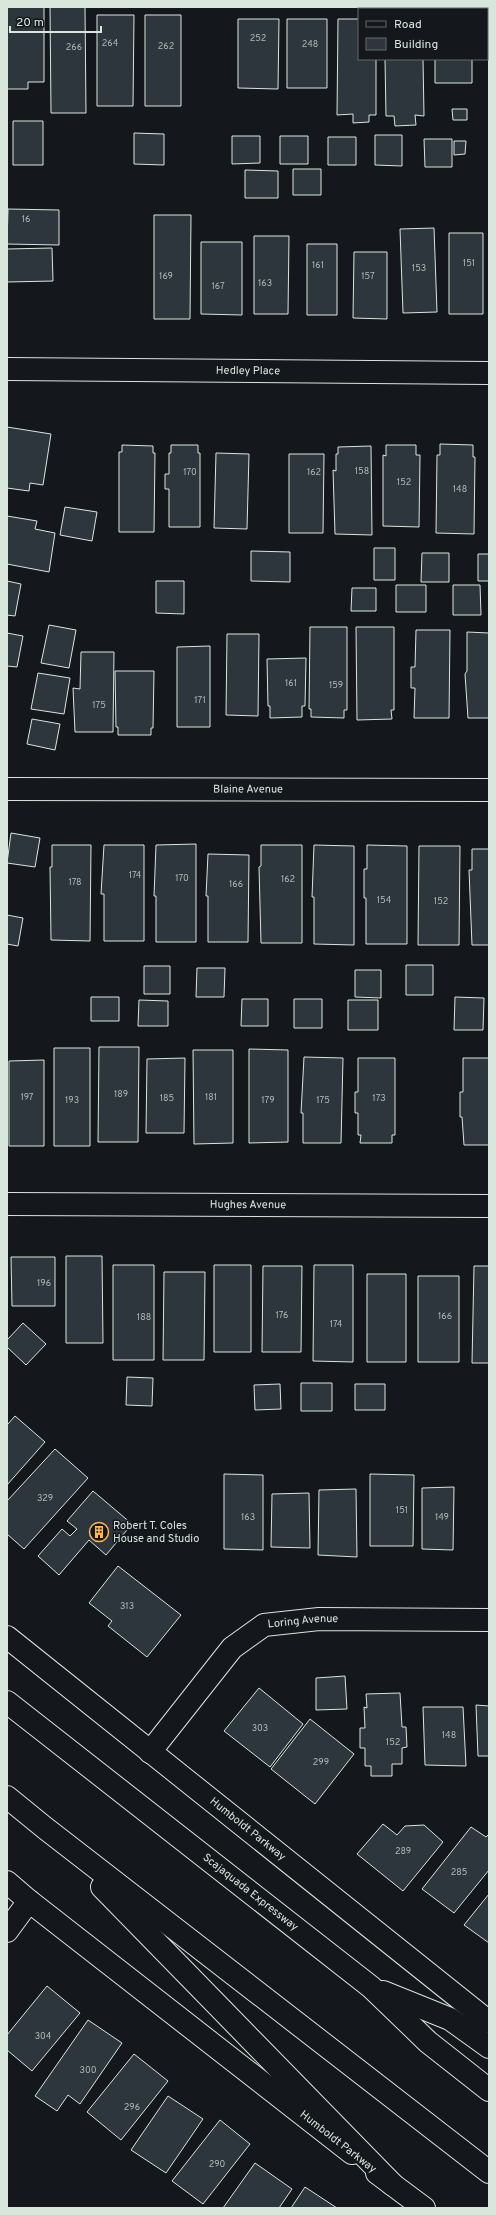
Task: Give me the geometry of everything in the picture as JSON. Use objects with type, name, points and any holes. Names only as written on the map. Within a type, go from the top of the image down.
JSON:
[{"type":"main road","name":"Hedley Place","points":[[7,369],[489,373]]},
{"type":"main road","name":"Blaine Avenue","points":[[7,789],[489,790]]},
{"type":"main road","name":"Hughes Avenue","points":[[7,1204],[489,1206]]},
{"type":"main road","name":"Loring Avenue","points":[[150,1752],[232,1648],[264,1625],[319,1619],[489,1620]]},
{"type":"main road","name":"Humboldt Parkway","points":[[7,1637],[489,2022]]},
{"type":"main road","name":"Scajaquada Expressway","points":[[7,1702],[371,1987],[428,2042],[489,2090]]},
{"type":"main road","points":[[7,1797],[489,2172]]},
{"type":"main road","points":[[45,1828],[392,2184]]},
{"type":"main road","name":"Humboldt Parkway","points":[[7,1882],[29,1901],[424,2208]]},
{"type":"main road","points":[[7,1931],[29,1901]]},
{"type":"main road","points":[[371,1987],[450,2019],[489,2047]]},
{"type":"building","points":[[7,7],[44,7],[44,82],[28,82],[28,89],[7,89]]},
{"type":"building","points":[[50,7],[85,7],[86,113],[51,113]]},
{"type":"building","points":[[97,15],[134,15],[133,106],[97,106]]},
{"type":"building","points":[[145,15],[181,15],[181,106],[145,106]]},
{"type":"building","points":[[238,19],[279,19],[278,89],[238,88]]},
{"type":"building","points":[[287,19],[327,19],[327,88],[287,88]]},
{"type":"building","points":[[338,19],[358,19],[358,60],[376,60],[376,115],[369,115],[369,122],[353,123],[353,114],[337,115]]},
{"type":"building","points":[[385,60],[423,60],[424,116],[415,115],[416,125],[395,126],[394,116],[386,116]]},
{"type":"building","points":[[435,60],[472,60],[472,83],[435,83]]},
{"type":"building","points":[[452,109],[467,109],[467,120],[453,120]]},
{"type":"building","points":[[13,121],[43,121],[43,165],[13,165]]},
{"type":"building","points":[[134,133],[164,134],[164,165],[134,164]]},
{"type":"building","points":[[375,135],[402,135],[402,166],[375,165]]},
{"type":"building","points":[[232,136],[260,136],[260,163],[232,164]]},
{"type":"building","points":[[280,136],[308,136],[308,164],[280,164]]},
{"type":"building","points":[[328,137],[356,137],[356,165],[328,165]]},
{"type":"building","points":[[424,139],[452,139],[452,167],[425,167]]},
{"type":"building","points":[[454,141],[466,141],[465,154],[454,155]]},
{"type":"building","points":[[293,169],[321,169],[321,195],[293,195]]},
{"type":"building","points":[[245,170],[278,171],[278,198],[245,198]]},
{"type":"building","points":[[8,209],[59,210],[59,245],[7,244]]},
{"type":"building","points":[[154,215],[191,215],[190,319],[154,319]]},
{"type":"building","points":[[434,228],[437,312],[403,313],[400,229]]},
{"type":"building","points":[[449,233],[483,233],[483,314],[449,314]]},
{"type":"building","points":[[254,236],[289,236],[288,314],[254,314]]},
{"type":"building","points":[[201,242],[242,242],[242,315],[201,314]]},
{"type":"building","points":[[307,244],[337,244],[337,315],[307,315]]},
{"type":"building","points":[[52,248],[53,281],[7,282],[7,249]]},
{"type":"building","points":[[354,252],[387,252],[387,319],[353,318]]},
{"type":"building","points":[[7,427],[51,434],[43,485],[30,483],[29,491],[7,488]]},
{"type":"building","points":[[440,444],[473,445],[473,457],[475,457],[474,534],[436,533],[437,455],[440,455]]},
{"type":"building","points":[[122,445],[153,446],[153,453],[155,453],[154,532],[119,532],[119,452],[122,452]]},
{"type":"building","points":[[171,445],[198,445],[198,453],[200,453],[200,527],[169,527],[169,489],[165,489],[165,474],[169,474],[169,453],[171,453]]},
{"type":"building","points":[[386,445],[416,445],[416,455],[420,455],[419,527],[383,526],[383,455],[386,456]]},
{"type":"building","points":[[371,446],[372,535],[335,534],[333,470],[336,471],[336,454],[338,454],[338,447]]},
{"type":"building","points":[[216,453],[249,454],[247,529],[214,528]]},
{"type":"building","points":[[289,454],[324,454],[323,533],[289,533]]},
{"type":"building","points":[[65,507],[97,512],[92,541],[60,535]]},
{"type":"building","points":[[7,516],[37,521],[35,529],[55,533],[49,572],[7,564]]},
{"type":"building","points":[[374,548],[395,548],[395,580],[374,580]]},
{"type":"building","points":[[251,551],[290,552],[290,582],[251,581]]},
{"type":"building","points":[[422,553],[449,553],[449,582],[421,582]]},
{"type":"building","points":[[478,554],[489,554],[489,581],[478,581]]},
{"type":"building","points":[[7,581],[21,584],[15,616],[7,615]]},
{"type":"building","points":[[156,581],[184,581],[184,614],[156,613]]},
{"type":"building","points":[[396,585],[426,585],[426,612],[396,612]]},
{"type":"building","points":[[453,585],[480,585],[481,615],[453,615]]},
{"type":"building","points":[[352,588],[376,588],[376,611],[351,611]]},
{"type":"building","points":[[49,625],[76,630],[69,668],[41,663]]},
{"type":"building","points":[[310,627],[347,627],[347,710],[344,710],[344,718],[311,717],[311,709],[309,709]]},
{"type":"building","points":[[356,627],[394,627],[394,710],[391,710],[392,719],[357,720]]},
{"type":"building","points":[[416,630],[450,630],[449,718],[414,718],[415,688],[411,688],[411,667],[415,667]]},
{"type":"building","points":[[467,632],[489,633],[489,718],[468,718],[465,674],[467,671]]},
{"type":"building","points":[[7,633],[23,636],[17,667],[7,666]]},
{"type":"building","points":[[227,634],[259,634],[258,716],[226,715]]},
{"type":"building","points":[[210,646],[210,727],[177,727],[177,647]]},
{"type":"building","points":[[81,652],[114,652],[113,732],[75,732],[73,688],[80,689]]},
{"type":"building","points":[[306,658],[305,706],[302,706],[302,717],[270,718],[270,706],[268,706],[267,659]]},
{"type":"building","points":[[115,671],[154,671],[153,728],[151,728],[151,735],[118,735],[118,727],[116,727]]},
{"type":"building","points":[[38,673],[70,678],[64,714],[31,709]]},
{"type":"building","points":[[32,719],[60,724],[55,750],[27,744]]},
{"type":"building","points":[[11,833],[40,838],[35,867],[7,863]]},
{"type":"building","points":[[196,844],[196,942],[156,942],[156,896],[154,896],[156,845]]},
{"type":"building","points":[[52,845],[91,845],[90,941],[51,940],[50,867],[52,867]]},
{"type":"building","points":[[104,845],[144,845],[144,941],[104,941],[104,894],[101,894]]},
{"type":"building","points":[[261,845],[302,845],[302,943],[261,943],[259,867],[261,866]]},
{"type":"building","points":[[314,845],[354,846],[354,945],[314,944],[314,897],[312,897]]},
{"type":"building","points":[[367,845],[407,846],[407,944],[366,944],[366,898],[364,898],[364,869],[367,869]]},
{"type":"building","points":[[419,846],[460,846],[459,945],[418,945]]},
{"type":"building","points":[[472,849],[489,849],[489,945],[472,945],[469,870],[472,870]]},
{"type":"building","points":[[208,854],[249,855],[248,942],[208,942],[208,896],[206,896]]},
{"type":"building","points":[[7,915],[23,918],[18,946],[7,944]]},
{"type":"building","points":[[406,965],[433,965],[433,995],[406,995]]},
{"type":"building","points":[[144,966],[170,966],[170,994],[144,994]]},
{"type":"building","points":[[197,968],[225,968],[224,997],[196,997]]},
{"type":"building","points":[[355,970],[381,970],[381,998],[355,997]]},
{"type":"building","points":[[91,997],[119,997],[119,1021],[91,1021]]},
{"type":"building","points":[[455,997],[484,998],[483,1030],[454,1030]]},
{"type":"building","points":[[242,999],[268,999],[268,1026],[241,1026]]},
{"type":"building","points":[[294,999],[322,999],[322,1028],[294,1028]]},
{"type":"building","points":[[139,1000],[168,1001],[168,1026],[138,1026]]},
{"type":"building","points":[[348,1000],[378,1000],[378,1030],[348,1030]]},
{"type":"building","points":[[99,1047],[139,1047],[138,1142],[98,1142]]},
{"type":"building","points":[[54,1048],[90,1048],[90,1146],[54,1146]]},
{"type":"building","points":[[249,1049],[288,1050],[288,1142],[249,1143]]},
{"type":"building","points":[[193,1050],[233,1050],[233,1143],[194,1144]]},
{"type":"building","points":[[304,1057],[343,1058],[341,1143],[303,1143],[303,1113],[301,1113]]},
{"type":"building","points":[[185,1058],[184,1133],[146,1133],[147,1059]]},
{"type":"building","points":[[358,1058],[395,1058],[395,1135],[392,1135],[392,1143],[360,1143],[361,1135],[358,1135],[358,1113],[355,1113],[355,1092],[358,1092]]},
{"type":"building","points":[[463,1058],[489,1058],[489,1145],[464,1145],[462,1117],[460,1117],[460,1092],[463,1092]]},
{"type":"building","points":[[44,1060],[44,1146],[9,1146],[9,1061]]},
{"type":"building","points":[[66,1256],[102,1256],[103,1343],[66,1343]]},
{"type":"building","points":[[11,1257],[55,1257],[55,1306],[12,1306]]},
{"type":"building","points":[[113,1265],[154,1265],[154,1360],[113,1360]]},
{"type":"building","points":[[214,1265],[251,1265],[251,1352],[214,1352]]},
{"type":"building","points":[[314,1265],[353,1265],[353,1362],[313,1361]]},
{"type":"building","points":[[263,1266],[302,1266],[301,1352],[262,1352]]},
{"type":"building","points":[[474,1266],[489,1266],[489,1363],[472,1363]]},
{"type":"building","points":[[164,1272],[205,1272],[204,1360],[163,1360]]},
{"type":"building","points":[[367,1274],[406,1274],[406,1362],[367,1362]]},
{"type":"building","points":[[418,1276],[459,1276],[459,1362],[418,1362]]},
{"type":"building","points":[[23,1323],[46,1344],[26,1365],[7,1347],[7,1340]]},
{"type":"building","points":[[127,1377],[153,1378],[152,1406],[126,1405]]},
{"type":"building","points":[[301,1383],[332,1383],[332,1411],[301,1411]]},
{"type":"building","points":[[280,1384],[281,1409],[255,1410],[254,1385]]},
{"type":"building","points":[[355,1384],[385,1384],[385,1410],[355,1410]]},
{"type":"building","points":[[15,1416],[45,1442],[7,1485],[7,1425]]},
{"type":"building","points":[[55,1449],[88,1478],[24,1549],[7,1534],[7,1501]]},
{"type":"building","points":[[224,1474],[263,1475],[263,1550],[224,1549]]},
{"type":"building","points":[[370,1474],[414,1475],[413,1546],[370,1546]]},
{"type":"building","points":[[454,1487],[453,1550],[422,1549],[422,1488]]},
{"type":"building","points":[[356,1489],[357,1557],[318,1555],[319,1490]]},
{"type":"building","name":"Robert T. Coles House and Studio","points":[[93,1491],[132,1524],[106,1555],[89,1540],[59,1575],[38,1556],[62,1529],[70,1536],[77,1529],[67,1521]]},
{"type":"building","points":[[309,1493],[310,1548],[271,1547],[272,1494]]},
{"type":"building","points":[[118,1566],[181,1615],[147,1657],[108,1626],[112,1621],[89,1603]]},
{"type":"building","points":[[345,1676],[347,1709],[316,1710],[316,1678]]},
{"type":"building","points":[[259,1688],[303,1724],[270,1767],[224,1731]]},
{"type":"building","points":[[400,1693],[402,1727],[406,1727],[407,1747],[402,1748],[402,1764],[392,1764],[392,1776],[371,1776],[371,1766],[365,1766],[365,1748],[360,1748],[360,1728],[365,1728],[364,1707],[367,1708],[366,1694]]},
{"type":"building","points":[[476,1705],[489,1706],[489,1756],[478,1756]]},
{"type":"building","points":[[423,1707],[463,1707],[466,1766],[425,1765]]},
{"type":"building","points":[[310,1719],[354,1754],[315,1804],[271,1769]]},
{"type":"building","points":[[383,1824],[397,1835],[405,1826],[424,1825],[443,1842],[403,1891],[357,1854]]},
{"type":"building","points":[[471,1827],[486,1837],[489,1834],[489,1870],[454,1913],[422,1889]]},
{"type":"building","points":[[489,1894],[489,1943],[464,1925]]},
{"type":"building","points":[[47,1986],[80,2013],[32,2071],[7,2050],[7,2035]]},
{"type":"building","points":[[88,2020],[122,2043],[80,2104],[68,2095],[57,2111],[35,2096]]},
{"type":"building","points":[[134,2054],[168,2081],[121,2140],[87,2112]]},
{"type":"building","points":[[168,2096],[203,2119],[166,2173],[131,2150]]},
{"type":"building","points":[[220,2120],[250,2144],[203,2204],[172,2181]]},
{"type":"building","points":[[255,2163],[292,2189],[279,2208],[223,2208]]},
{"type":"building","points":[[305,2187],[337,2208],[291,2208]]},
{"type":"place","name":"Robert T. Coles House and Studio","points":[[99,1532]]}]
